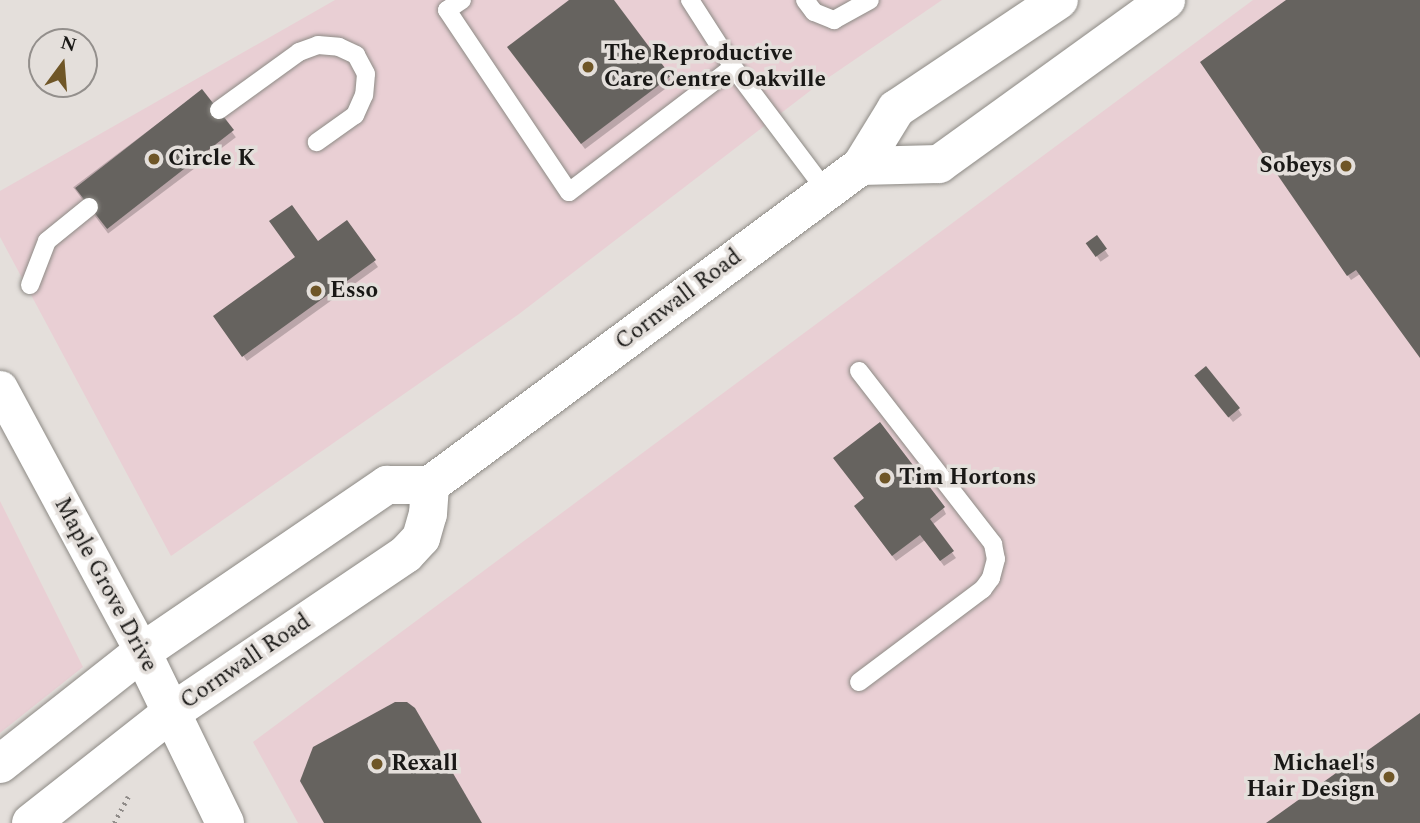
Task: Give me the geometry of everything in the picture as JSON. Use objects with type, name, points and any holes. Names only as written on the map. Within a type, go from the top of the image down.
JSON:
[{"type":"main road","name":"Cornwall Road","points":[[31,823],[172,712],[406,554],[421,538],[428,514],[430,485],[861,166],[896,109],[1059,0]]},
{"type":"main road","points":[[861,166],[939,164],[1166,0]]},
{"type":"main road","points":[[0,764],[142,652],[387,485],[430,485]]},
{"type":"main road","name":"Maple Grove Drive","points":[[142,652],[225,823]]},
{"type":"street","name":"Maple Grove Drive","points":[[0,388],[142,652]]},
{"type":"lane","points":[[462,0],[447,10],[569,192],[733,67]]},
{"type":"lane","points":[[690,0],[733,67],[826,191]]},
{"type":"lane","points":[[805,0],[814,12],[834,20],[870,0]]},
{"type":"lane","points":[[219,110],[299,52],[318,45],[339,47],[356,55],[366,74],[365,95],[355,115],[317,142]]},
{"type":"lane","points":[[30,285],[47,241],[89,207]]},
{"type":"lane","points":[[859,371],[993,544],[996,559],[991,578],[983,589],[859,682]]},
{"type":"shaded area","points":[[335,0],[942,0],[819,84],[519,314],[171,556],[0,237],[0,191]]},
{"type":"shaded area","points":[[1253,0],[1420,0],[1420,823],[298,823],[253,742]]},
{"type":"shaded area","points":[[0,501],[83,667],[0,733]]},
{"type":"building","points":[[569,0],[614,0],[671,76],[581,144],[507,47]]},
{"type":"building","name":"Sobeys","points":[[1286,0],[1420,0],[1420,358],[1356,270],[1347,276],[1200,62]]},
{"type":"building","name":"Circle K","points":[[202,89],[234,130],[107,229],[75,188]]},
{"type":"building","points":[[292,205],[318,241],[347,220],[376,260],[242,357],[213,316],[295,257],[269,221]]},
{"type":"building","points":[[1097,235],[1107,249],[1096,257],[1086,243]]},
{"type":"building","points":[[1206,366],[1240,408],[1228,417],[1194,375]]},
{"type":"building","name":"Tim Hortons","points":[[880,422],[945,507],[930,519],[954,551],[940,561],[920,535],[892,556],[854,506],[864,498],[833,458]]},
{"type":"building","name":"Rexall","points":[[395,702],[407,702],[415,708],[482,823],[324,823],[300,781],[313,747]]},
{"type":"building","points":[[1420,713],[1420,823],[1266,823]]},
{"type":"place","name":"The Reproductive Care Centre Oakville","points":[[588,67]]},
{"type":"place","name":"Circle K","points":[[154,159]]},
{"type":"place","name":"Sobeys","points":[[1346,166]]},
{"type":"place","name":"Esso","points":[[316,291]]},
{"type":"place","name":"Tim Hortons","points":[[885,478]]},
{"type":"place","name":"Rexall","points":[[377,764]]},
{"type":"place","name":"Michael's Hair Design","points":[[1389,777]]}]
